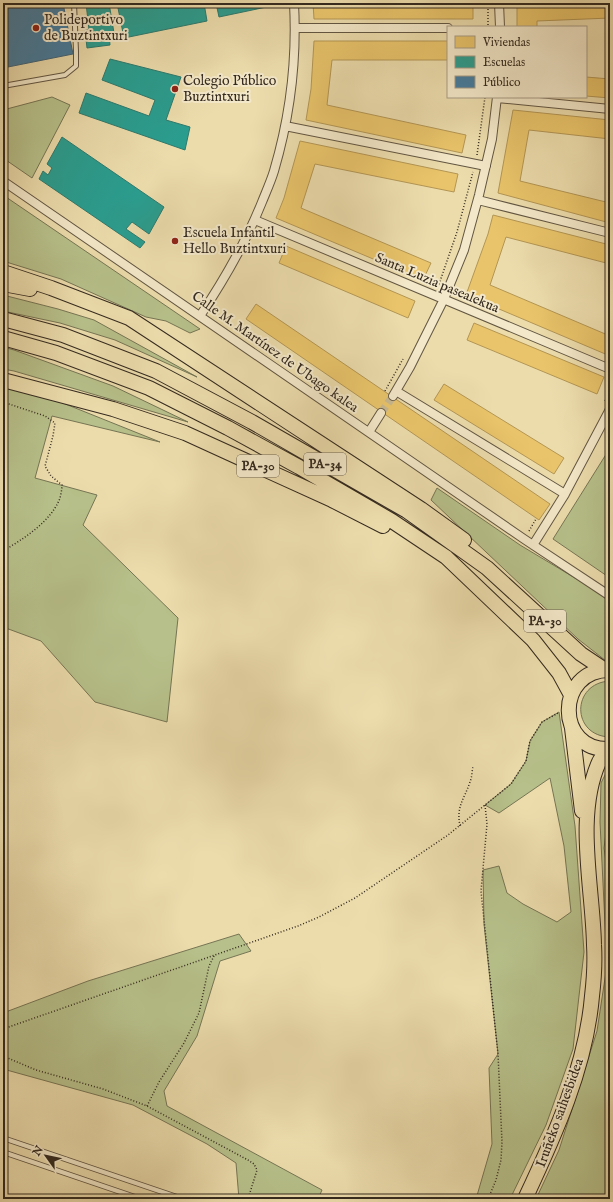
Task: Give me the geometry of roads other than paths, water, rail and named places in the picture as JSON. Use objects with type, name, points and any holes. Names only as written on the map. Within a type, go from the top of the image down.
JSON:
[{"type":"highway","name":"PA-30","points":[[3,272],[51,288],[129,318],[421,509],[467,542],[487,568],[581,654],[608,670]]},
{"type":"highway","name":"PA-30","points":[[3,284],[40,292],[91,308],[139,332],[216,376]]},
{"type":"highway","name":"PA-34","points":[[3,319],[63,335],[156,371],[252,422],[407,511],[487,568]]},
{"type":"highway","name":"PA-34","points":[[3,338],[56,352],[149,388],[228,428],[392,521],[446,557],[487,597]]},
{"type":"highway","name":"PA-30","points":[[5,381],[113,409],[192,437],[332,500],[394,532],[442,564],[487,597],[533,640],[559,673],[570,701]]},
{"type":"highway","name":"PA-30","points":[[608,670],[594,672],[576,685],[570,701],[568,717],[572,728],[578,737],[595,748],[609,749]]},
{"type":"highway","name":"Iruñeko saihesbidea","points":[[572,728],[574,757],[582,816],[586,833]]},
{"type":"highway","name":"Iruñeko saihesbidea","points":[[525,1199],[558,1126],[585,1044],[592,997],[594,945],[586,833],[589,795],[599,762],[609,749]]},
{"type":"street","points":[[200,316],[233,265],[255,220],[274,172],[285,126],[293,66],[295,28],[294,3]]},
{"type":"street","points":[[498,3],[500,26]]},
{"type":"street","points":[[295,28],[447,28]]},
{"type":"street","points":[[497,98],[492,139],[478,200],[464,250],[444,299],[395,394],[565,494]]},
{"type":"street","points":[[506,98],[610,109]]},
{"type":"street","points":[[285,126],[486,166]]},
{"type":"street","name":"Calle M. Martínez de Ubago kalea","points":[[3,181],[533,545],[610,596]]},
{"type":"street","points":[[478,200],[610,233]]},
{"type":"street","name":"Santa Luzia pasealekua","points":[[255,220],[610,369]]},
{"type":"street","points":[[533,545],[565,494],[610,409]]},
{"type":"street","points":[[369,432],[381,413]]},
{"type":"lane","points":[[3,86],[65,75],[76,66],[74,3]]},
{"type":"lane","points":[[3,1138],[183,1199]]},
{"type":"lane","points":[[3,1152],[141,1199]]},
{"type":"tunnel","points":[[381,413],[393,396]]},
{"type":"place","name":"Polideportivo de Buztintxuri","points":[[36,28]]},
{"type":"place","name":"Colegio Público Buztintxuri","points":[[175,89]]},
{"type":"place","name":"Escuela Infantil Hello Buztintxuri","points":[[175,241]]}]
